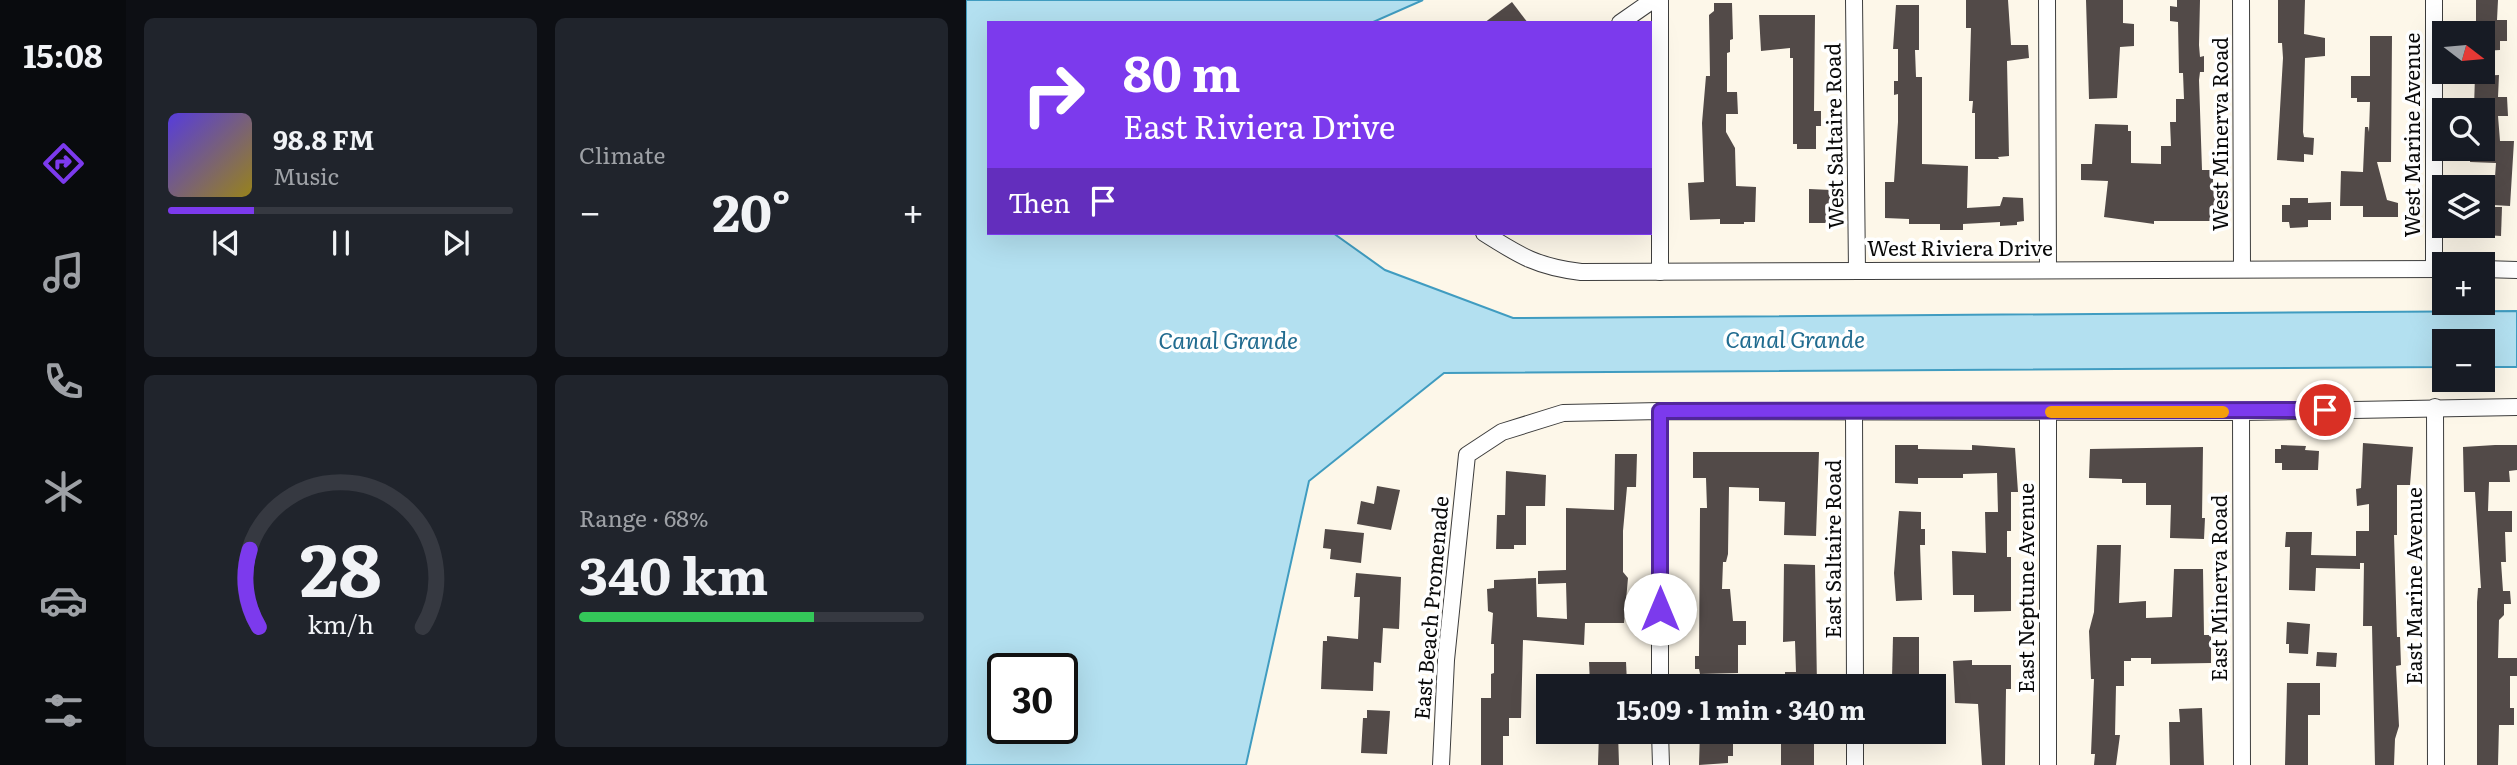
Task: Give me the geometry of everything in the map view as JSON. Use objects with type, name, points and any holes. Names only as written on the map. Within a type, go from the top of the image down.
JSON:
[{"type":"street","points":[[1623,21],[1653,0]]},
{"type":"street","points":[[1660,0],[1660,272]]},
{"type":"street","name":"West Saltaire Road","points":[[1854,0],[1857,271]]},
{"type":"street","points":[[2047,0],[2048,270]]},
{"type":"street","name":"West Minerva Road","points":[[2241,0],[2242,268]]},
{"type":"street","name":"West Marine Avenue","points":[[2434,0],[2439,252]]},
{"type":"street","name":"West Riviera Drive","points":[[1487,235],[1516,254],[1548,268],[1581,272],[2432,269]]},
{"type":"street","points":[[2495,270],[2517,270]]},
{"type":"street","name":"East Marine Avenue","points":[[2435,407],[2435,765]]},
{"type":"street","points":[[1660,674],[1660,411],[2241,412],[2517,407]]},
{"type":"street","name":"East Beach Promenade","points":[[1441,765],[1446,660],[1467,455],[1503,432],[1563,413],[1660,411]]},
{"type":"street","name":"East Saltaire Road","points":[[1854,411],[1855,674]]},
{"type":"street","name":"East Neptune Avenue","points":[[2048,412],[2048,765]]},
{"type":"street","name":"East Minerva Road","points":[[2241,412],[2242,765]]},
{"type":"street","points":[[1660,744],[1661,765]]},
{"type":"street","points":[[1855,744],[1855,765]]},
{"type":"water","name":"Canal Grande","points":[[966,0],[1423,0],[1376,21],[987,21],[987,235],[1336,235],[1385,270],[1513,318],[2432,312],[2432,315],[2495,315],[2495,311],[2517,311],[2517,367],[2495,367],[2495,329],[2432,329],[2432,367],[1444,373],[1309,481],[1246,765],[966,765]]},
{"type":"building","points":[[1966,0],[2008,0],[2011,45],[2028,45],[2029,58],[2007,61],[2009,156],[1998,157],[1999,159],[1975,159],[1975,113],[1972,113],[1973,101],[1969,101],[1971,28],[1966,28]]},
{"type":"building","points":[[2086,0],[2123,0],[2123,23],[2134,24],[2134,46],[2120,47],[2117,98],[2089,99]]},
{"type":"building","points":[[2177,0],[2200,0],[2199,45],[2200,57],[2204,56],[2204,72],[2200,72],[2199,80],[2202,170],[2213,170],[2213,187],[2218,187],[2217,221],[2154,221],[2154,224],[2104,217],[2108,181],[2081,180],[2081,164],[2092,164],[2095,124],[2128,125],[2128,131],[2131,131],[2131,163],[2161,164],[2161,146],[2171,146],[2170,122],[2176,122],[2176,99],[2184,99],[2183,73],[2179,73],[2178,22],[2170,21],[2170,6],[2177,7]]},
{"type":"building","points":[[2278,0],[2305,0],[2304,34],[2325,38],[2325,56],[2305,58],[2303,132],[2304,137],[2314,138],[2313,155],[2304,154],[2304,162],[2277,160],[2283,58],[2282,43],[2278,43]]},
{"type":"building","points":[[2476,0],[2498,0],[2497,20],[2507,20],[2507,41],[2500,41],[2500,50],[2496,50],[2496,21],[2476,21]]},
{"type":"building","points":[[1512,2],[1526,21],[1487,21]]},
{"type":"building","points":[[1714,3],[1732,3],[1733,39],[1730,40],[1730,52],[1727,53],[1727,92],[1737,92],[1738,114],[1726,114],[1726,132],[1735,148],[1736,186],[1756,187],[1755,222],[1744,224],[1720,224],[1720,219],[1690,220],[1688,183],[1704,182],[1702,123],[1706,76],[1710,76],[1709,15],[1714,11]]},
{"type":"building","points":[[1896,5],[1919,5],[1919,50],[1915,50],[1916,77],[1922,77],[1922,164],[1968,166],[1967,208],[2000,206],[2003,197],[2023,198],[2024,221],[2017,222],[2017,225],[2000,226],[2000,222],[1963,224],[1963,230],[1940,230],[1940,224],[1909,224],[1909,219],[1885,218],[1885,182],[1894,182],[1898,122],[1898,94],[1894,95],[1894,81],[1898,81],[1898,49],[1893,49]]},
{"type":"building","points":[[1759,15],[1815,15],[1814,111],[1821,111],[1821,126],[1816,126],[1816,149],[1797,149],[1797,144],[1793,144],[1793,58],[1790,58],[1790,48],[1761,51]]},
{"type":"building","points":[[2370,36],[2392,36],[2391,162],[2377,162],[2387,200],[2398,203],[2398,217],[2363,217],[2363,206],[2340,206],[2341,171],[2363,172],[2365,127],[2368,127],[2369,132],[2370,102],[2357,102],[2357,98],[2351,98],[2351,76],[2370,76]]},
{"type":"building","points":[[2496,75],[2499,75],[2498,97],[2507,97],[2508,116],[2498,116],[2500,141],[2514,141],[2510,206],[2495,205],[2496,163],[2470,162],[2495,161],[2495,98],[2474,98],[2475,84],[2496,84]]},
{"type":"building","points":[[1809,189],[1831,190],[1829,223],[1809,223]]},
{"type":"building","points":[[2290,198],[2308,198],[2308,203],[2331,202],[2331,220],[2308,220],[2308,227],[2290,228],[2289,222],[2282,222],[2282,205],[2290,205]]},
{"type":"building","points":[[2495,207],[2502,207],[2501,236],[2495,236]]},
{"type":"building","points":[[2363,443],[2413,447],[2410,485],[2397,485],[2397,535],[2394,535],[2397,637],[2400,637],[2401,665],[2396,666],[2399,726],[2395,739],[2394,765],[2375,765],[2372,626],[2363,626],[2364,563],[2360,563],[2360,569],[2316,568],[2315,591],[2289,590],[2290,547],[2285,547],[2286,532],[2312,532],[2311,555],[2356,556],[2356,531],[2369,531],[2369,504],[2357,506],[2356,489],[2361,488]]},
{"type":"building","points":[[1895,445],[1918,445],[1918,449],[1972,450],[1972,445],[2015,448],[2018,492],[2011,492],[2011,531],[2007,531],[2007,557],[2011,557],[2011,611],[1974,612],[1974,595],[1953,595],[1952,551],[1986,553],[1985,512],[1998,512],[1997,473],[1963,474],[1963,478],[1918,478],[1918,484],[1895,483]]},
{"type":"building","points":[[2281,445],[2306,446],[2305,450],[2319,451],[2318,470],[2282,470],[2282,463],[2275,463],[2275,449],[2281,449]]},
{"type":"building","points":[[2517,445],[2517,470],[2509,471],[2510,482],[2489,482],[2488,511],[2512,511],[2512,532],[2505,532],[2506,562],[2501,562],[2503,591],[2510,591],[2511,604],[2504,604],[2504,615],[2499,620],[2498,658],[2517,658],[2517,676],[2510,676],[2510,708],[2514,708],[2514,725],[2499,725],[2498,765],[2477,765],[2477,602],[2478,588],[2481,588],[2475,492],[2464,492],[2463,447]]},
{"type":"building","points":[[2203,447],[2204,539],[2170,538],[2171,505],[2146,505],[2146,483],[2089,478],[2090,449]]},
{"type":"building","points":[[1693,452],[1819,452],[1816,536],[1784,535],[1785,502],[1759,501],[1759,488],[1729,487],[1728,554],[1726,562],[1723,562],[1722,589],[1730,589],[1733,621],[1746,621],[1746,645],[1738,645],[1738,673],[1700,674],[1699,669],[1695,669],[1695,656],[1699,656],[1700,508],[1707,508],[1706,478],[1693,478]]},
{"type":"building","points":[[1615,454],[1637,454],[1636,487],[1627,487],[1623,531],[1623,572],[1628,578],[1624,623],[1585,623],[1584,645],[1523,640],[1521,718],[1509,718],[1509,736],[1503,736],[1503,765],[1481,765],[1481,698],[1491,698],[1491,674],[1494,673],[1494,644],[1491,644],[1493,613],[1488,611],[1487,589],[1494,588],[1494,580],[1536,578],[1537,617],[1567,619],[1566,583],[1538,584],[1538,571],[1566,570],[1566,508],[1614,510]]},
{"type":"building","points":[[1506,471],[1546,475],[1545,506],[1526,506],[1526,545],[1514,545],[1514,549],[1496,549],[1497,515],[1505,515]]},
{"type":"building","points":[[1377,486],[1400,490],[1391,530],[1357,524],[1361,501],[1374,504]]},
{"type":"building","points":[[1899,511],[1921,512],[1921,529],[1925,529],[1925,545],[1920,545],[1922,600],[1896,601],[1894,573]]},
{"type":"building","points":[[1325,529],[1364,533],[1361,563],[1330,559],[1331,549],[1323,548]]},
{"type":"building","points":[[2097,545],[2121,545],[2119,603],[2146,601],[2146,618],[2172,617],[2174,569],[2203,569],[2204,635],[2211,635],[2211,663],[2151,664],[2151,658],[2131,658],[2131,661],[2124,661],[2124,686],[2116,686],[2115,735],[2120,735],[2116,765],[2094,765],[2095,754],[2091,754],[2094,679],[2091,679],[2089,631],[2094,612]]},
{"type":"building","points":[[1784,564],[1815,565],[1817,674],[1785,674],[1796,672],[1795,641],[1783,642]]},
{"type":"building","points":[[1356,573],[1401,577],[1399,629],[1383,628],[1381,663],[1374,662],[1373,691],[1321,689],[1323,641],[1327,641],[1327,636],[1358,639],[1360,597],[1354,597]]},
{"type":"building","points":[[2287,622],[2310,624],[2308,654],[2289,653],[2289,644],[2286,644]]},
{"type":"building","points":[[1893,637],[1919,637],[1919,674],[1892,674]]},
{"type":"building","points":[[2317,652],[2337,653],[2336,667],[2316,666]]},
{"type":"building","points":[[1972,660],[1972,665],[2011,665],[2011,689],[2006,689],[2005,765],[1982,765],[1978,704],[1955,703],[1953,661]]},
{"type":"building","points":[[1589,662],[1626,662],[1627,674],[1590,674]]},
{"type":"building","points":[[2287,683],[2320,683],[2320,715],[2308,715],[2308,765],[2285,765]]},
{"type":"building","points":[[2202,708],[2204,765],[2170,765],[2169,722],[2180,722],[2179,709]]},
{"type":"building","points":[[1367,710],[1390,711],[1387,754],[1361,753],[1363,718],[1367,718]]},
{"type":"building","points":[[1599,744],[1618,744],[1619,765],[1598,765]]},
{"type":"building","points":[[1700,744],[1733,744],[1733,756],[1728,756],[1728,763],[1699,765]]},
{"type":"building","points":[[1781,744],[1814,744],[1814,765],[1781,765]]},
{"type":"slow traffic","points":[[2051,412],[2223,412]]},
{"type":"route","points":[[1660,609],[1660,411],[2325,410]]}]
